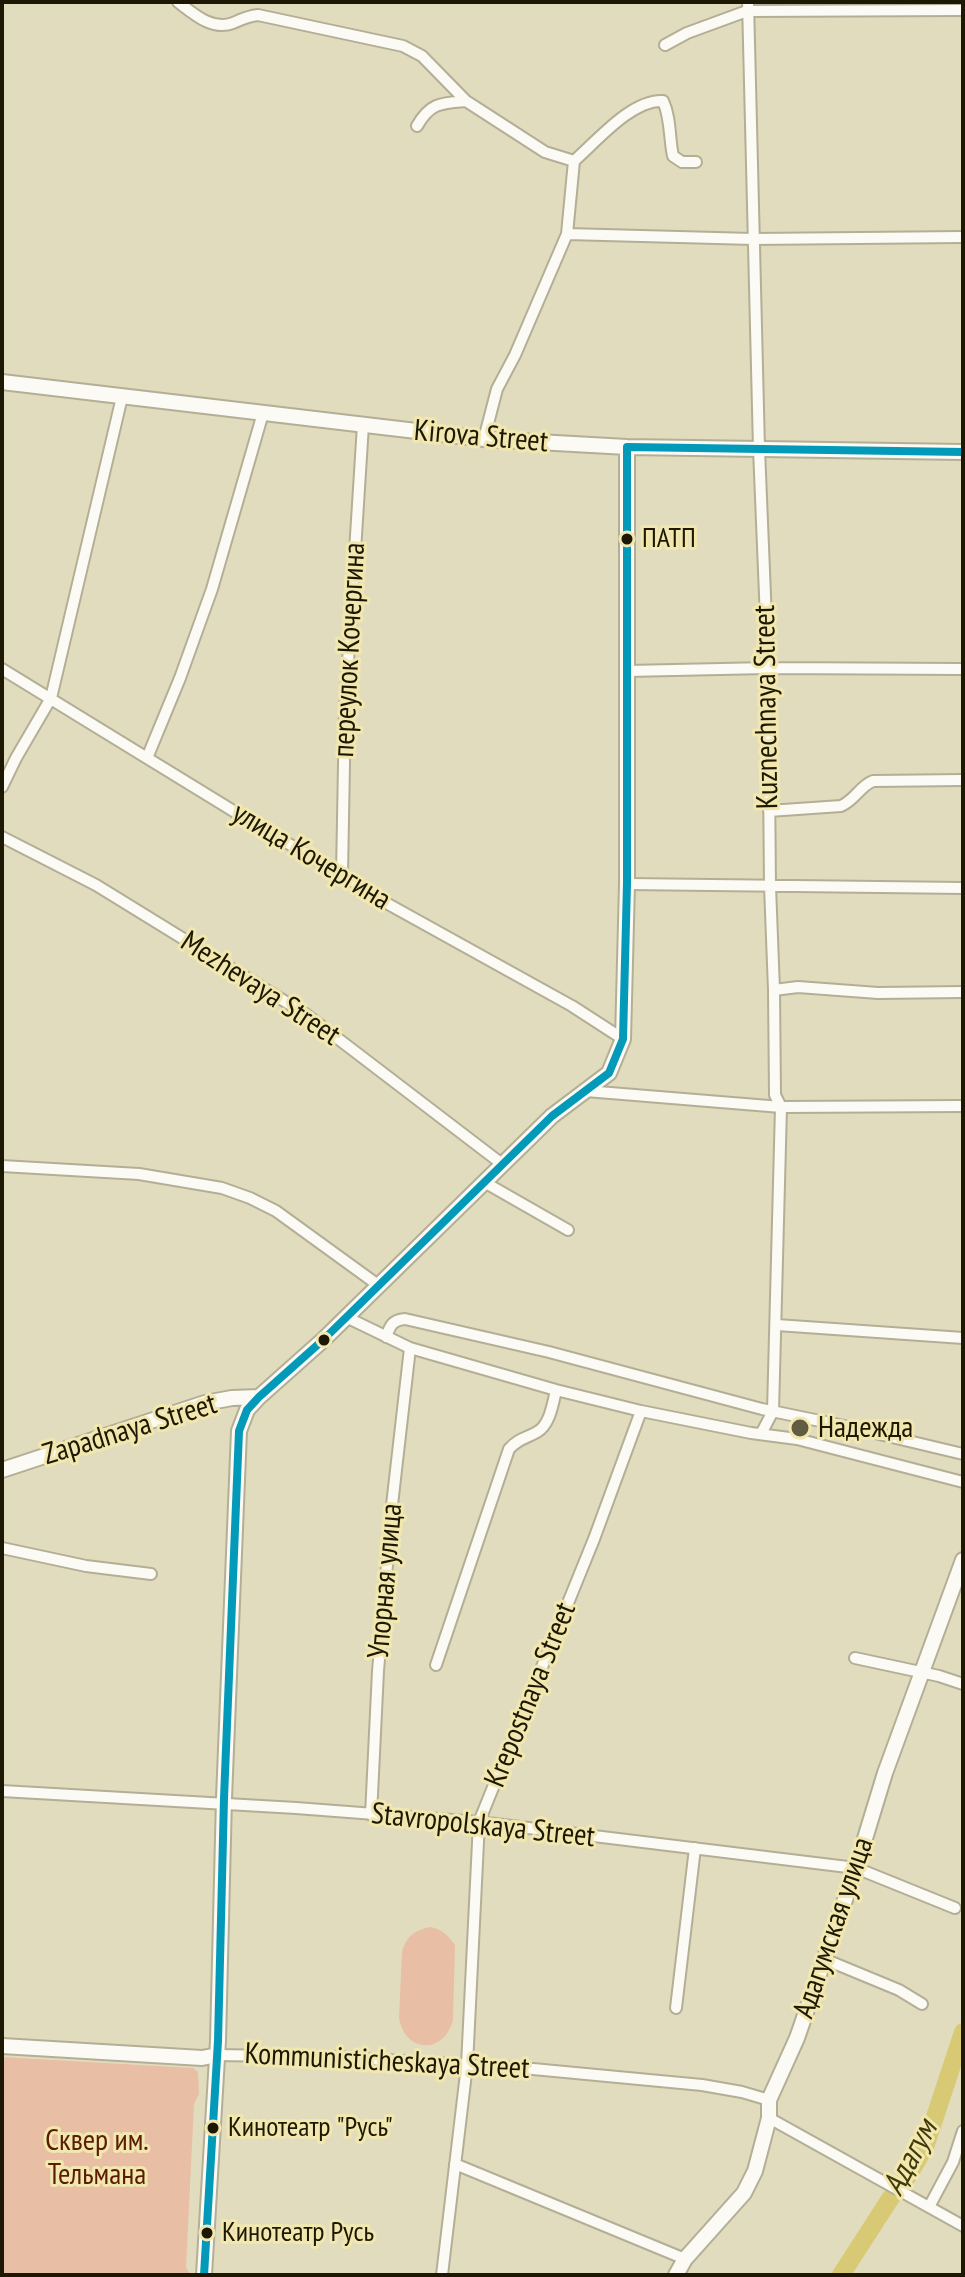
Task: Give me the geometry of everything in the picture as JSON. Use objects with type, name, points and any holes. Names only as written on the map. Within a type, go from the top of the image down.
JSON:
[{"type":"main road","name":"Kirova Street","points":[[2,382],[484,439],[627,447],[963,452]]},
{"type":"main road","points":[[204,2275],[217,2055],[237,1442],[242,1419],[259,1397],[346,1317],[552,1116],[609,1073],[623,1039],[627,884],[627,447]]},
{"type":"main road","name":"Zapadnaya Street","points":[[2,1470],[205,1403],[259,1397]]},
{"type":"main road","name":"Адагумская улица","points":[[676,2275],[685,2259],[744,2193],[755,2171],[769,2118],[769,2100],[797,2038],[856,1868],[885,1773],[963,1560]]},
{"type":"main road","name":"Kommunisticheskaya Street","points":[[2,2046],[202,2058],[217,2055]]},
{"type":"street","points":[[178,2],[218,26],[258,15],[403,46],[422,56],[466,101],[545,152],[574,161]]},
{"type":"street","points":[[665,45],[747,5],[963,10]]},
{"type":"street","name":"Kuznechnaya Street","points":[[747,5],[768,668],[775,1095],[781,1107],[773,1411]]},
{"type":"street","points":[[417,126],[430,108],[466,101]]},
{"type":"street","points":[[484,439],[497,389],[515,355],[567,234],[574,161],[631,111],[652,101],[663,101],[668,111],[673,156],[682,162],[696,162]]},
{"type":"street","points":[[567,234],[753,239],[963,237]]},
{"type":"street","points":[[2,787],[51,698],[122,397]]},
{"type":"street","points":[[147,758],[212,589],[263,413]]},
{"type":"street","name":"переулок Кочергина","points":[[342,874],[345,709],[363,425]]},
{"type":"street","name":"улица Кочергина","points":[[2,669],[388,904],[572,1006],[623,1039]]},
{"type":"street","points":[[627,671],[963,669]]},
{"type":"street","points":[[769,811],[841,806],[873,781],[963,780]]},
{"type":"street","name":"Mezhevaya Street","points":[[2,837],[96,885],[307,1015],[502,1164]]},
{"type":"street","points":[[627,884],[963,888]]},
{"type":"street","points":[[774,990],[798,987],[878,993],[963,992]]},
{"type":"street","points":[[586,1091],[781,1107],[963,1106]]},
{"type":"street","points":[[2,1166],[139,1174],[222,1188],[276,1211],[378,1285]]},
{"type":"street","points":[[484,1182],[568,1230]]},
{"type":"street","points":[[346,1317],[410,1348],[556,1390],[641,1411],[797,1439],[963,1482]]},
{"type":"street","points":[[386,1337],[391,1324],[405,1319],[549,1352],[773,1411],[963,1454]]},
{"type":"street","points":[[777,1325],[963,1338]]},
{"type":"street","name":"Упорная улица","points":[[371,1815],[379,1656],[410,1348]]},
{"type":"street","points":[[436,1665],[509,1449],[524,1436],[539,1432],[544,1426],[556,1390]]},
{"type":"street","name":"Krepostnaya Street","points":[[442,2275],[467,2065],[479,1822],[594,1539],[641,1411]]},
{"type":"street","points":[[761,1434],[773,1411]]},
{"type":"street","points":[[2,1548],[86,1566],[151,1574]]},
{"type":"street","points":[[855,1658],[963,1684]]},
{"type":"street","name":"Stavropolskaya Street","points":[[2,1791],[479,1822],[695,1848],[856,1868],[955,1908]]},
{"type":"street","points":[[676,2008],[695,1848]]},
{"type":"street","points":[[824,1959],[899,1990],[922,2004]]},
{"type":"street","name":"Kommunisticheskaya Street","points":[[217,2055],[338,2057],[467,2065],[702,2085],[769,2100]]},
{"type":"street","points":[[769,2118],[963,2226]]},
{"type":"street","points":[[929,2207],[953,2162],[963,2131]]},
{"type":"street","points":[[455,2164],[685,2259]]},
{"type":"green space","points":[[431,1927],[445,1933],[455,1945],[453,2020],[442,2039],[425,2045],[409,2038],[399,2018],[402,1952],[412,1935]]},
{"type":"green space","name":"Сквер им. Тельмана","points":[[2,2057],[193,2068],[198,2072],[186,2268],[191,2275],[2,2275]]},
{"type":"waterway","name":"Адагум","points":[[841,2275],[925,2147],[963,2032]]},
{"type":"transit line","points":[[204,2275],[218,2041],[239,1431],[247,1410],[259,1397],[323,1340],[552,1116],[609,1073],[623,1039],[627,884],[627,447],[963,452]]},
{"type":"place","name":"ПАТП","points":[[627,539]]},
{"type":"place","name":"Надежда","points":[[800,1428]]},
{"type":"place","name":"Кинотеатр \"Русь\"","points":[[213,2128]]},
{"type":"place","name":"Кинотеатр Русь","points":[[207,2233]]}]
